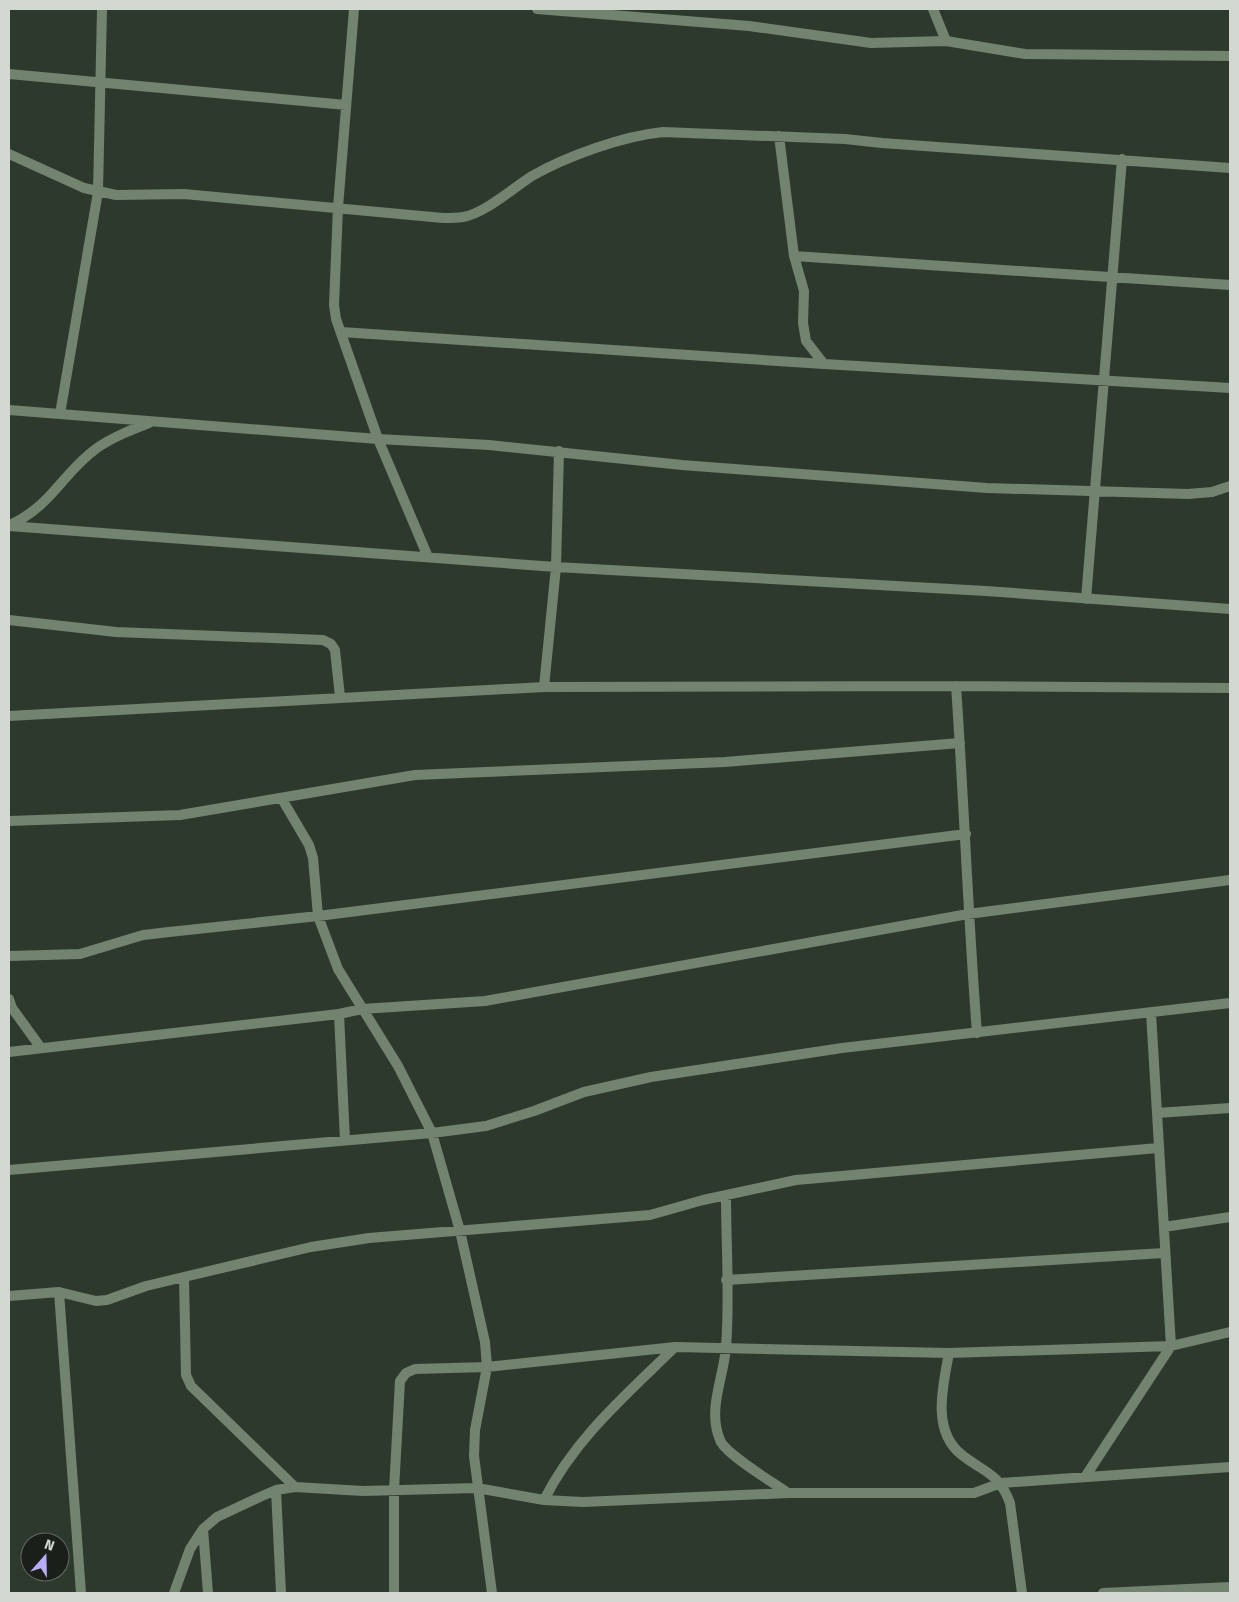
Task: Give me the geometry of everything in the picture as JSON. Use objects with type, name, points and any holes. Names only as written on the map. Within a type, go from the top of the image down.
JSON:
[{"type":"street","points":[[60,414],[98,192],[102,9]]},
{"type":"street","points":[[354,9],[338,208],[334,305],[336,319],[378,439],[428,557]]},
{"type":"street","points":[[537,9],[749,26],[871,43],[946,41],[1025,54],[1230,56]]},
{"type":"street","points":[[933,9],[946,41]]},
{"type":"street","points":[[9,74],[100,84],[346,105]]},
{"type":"street","points":[[9,154],[98,192],[116,195],[184,194],[443,218],[464,217],[478,212],[534,175],[566,160],[636,135],[663,132],[779,136],[1230,168]]},
{"type":"street","points":[[779,136],[794,256],[804,291],[803,323],[806,341],[824,364]]},
{"type":"street","points":[[1086,599],[1102,381],[1122,159]]},
{"type":"street","points":[[794,256],[1230,285]]},
{"type":"street","points":[[341,332],[824,364],[1230,388]]},
{"type":"street","points":[[9,410],[378,439],[489,445],[682,465],[987,488],[1188,494],[1212,492],[1230,486]]},
{"type":"street","points":[[9,525],[27,517],[42,506],[77,466],[96,448],[118,435],[152,421]]},
{"type":"street","points":[[544,687],[556,567],[558,451]]},
{"type":"street","points":[[9,525],[556,567],[1230,609]]},
{"type":"street","points":[[9,620],[116,632],[323,640],[335,650],[340,697]]},
{"type":"street","points":[[956,686],[966,834],[968,914],[977,1033]]},
{"type":"street","points":[[9,716],[544,687],[956,686],[1230,688]]},
{"type":"street","points":[[9,820],[180,815],[416,775],[725,762],[960,743]]},
{"type":"street","points":[[282,799],[314,858],[318,916],[338,969],[394,1059],[432,1133],[460,1231],[482,1322],[487,1367],[475,1430],[474,1456],[492,1593]]},
{"type":"street","points":[[9,956],[80,954],[143,935],[318,916],[966,834]]},
{"type":"street","points":[[9,1052],[339,1014],[362,1009],[485,1001],[968,914],[1230,880]]},
{"type":"street","points":[[9,999],[12,1008],[41,1048]]},
{"type":"street","points":[[9,1170],[432,1133],[486,1126],[610,1084],[842,1048],[1230,1003]]},
{"type":"street","points":[[1085,1477],[1171,1346],[1151,1013]]},
{"type":"street","points":[[339,1014],[345,1140]]},
{"type":"street","points":[[1157,1113],[1230,1108]]},
{"type":"street","points":[[9,1296],[59,1292],[96,1301],[107,1300],[146,1286],[312,1248],[369,1238],[650,1215],[726,1195],[796,1180],[1158,1148]]},
{"type":"street","points":[[726,1195],[726,1347],[715,1406],[716,1428],[720,1442],[729,1451],[788,1493]]},
{"type":"street","points":[[1164,1227],[1230,1217]]},
{"type":"street","points":[[726,1280],[1164,1253]]},
{"type":"street","points":[[184,1278],[186,1375],[190,1386],[295,1487]]},
{"type":"street","points":[[59,1292],[80,1593]]},
{"type":"street","points":[[394,1593],[394,1490],[400,1381],[406,1373],[415,1369],[487,1367],[675,1347],[949,1353],[1171,1346],[1230,1332]]},
{"type":"street","points":[[544,1500],[561,1468],[589,1432],[675,1347]]},
{"type":"street","points":[[949,1353],[940,1414],[950,1439],[961,1454],[1001,1483],[1010,1504],[1022,1593]]},
{"type":"street","points":[[174,1593],[190,1549],[203,1528],[216,1517],[276,1490],[295,1487],[394,1490],[478,1488],[544,1500],[583,1502],[788,1493],[974,1493],[1001,1483],[1230,1467]]},
{"type":"street","points":[[276,1490],[281,1593]]},
{"type":"street","points":[[203,1528],[208,1593]]},
{"type":"street","points":[[1103,1593],[1230,1587]]}]
